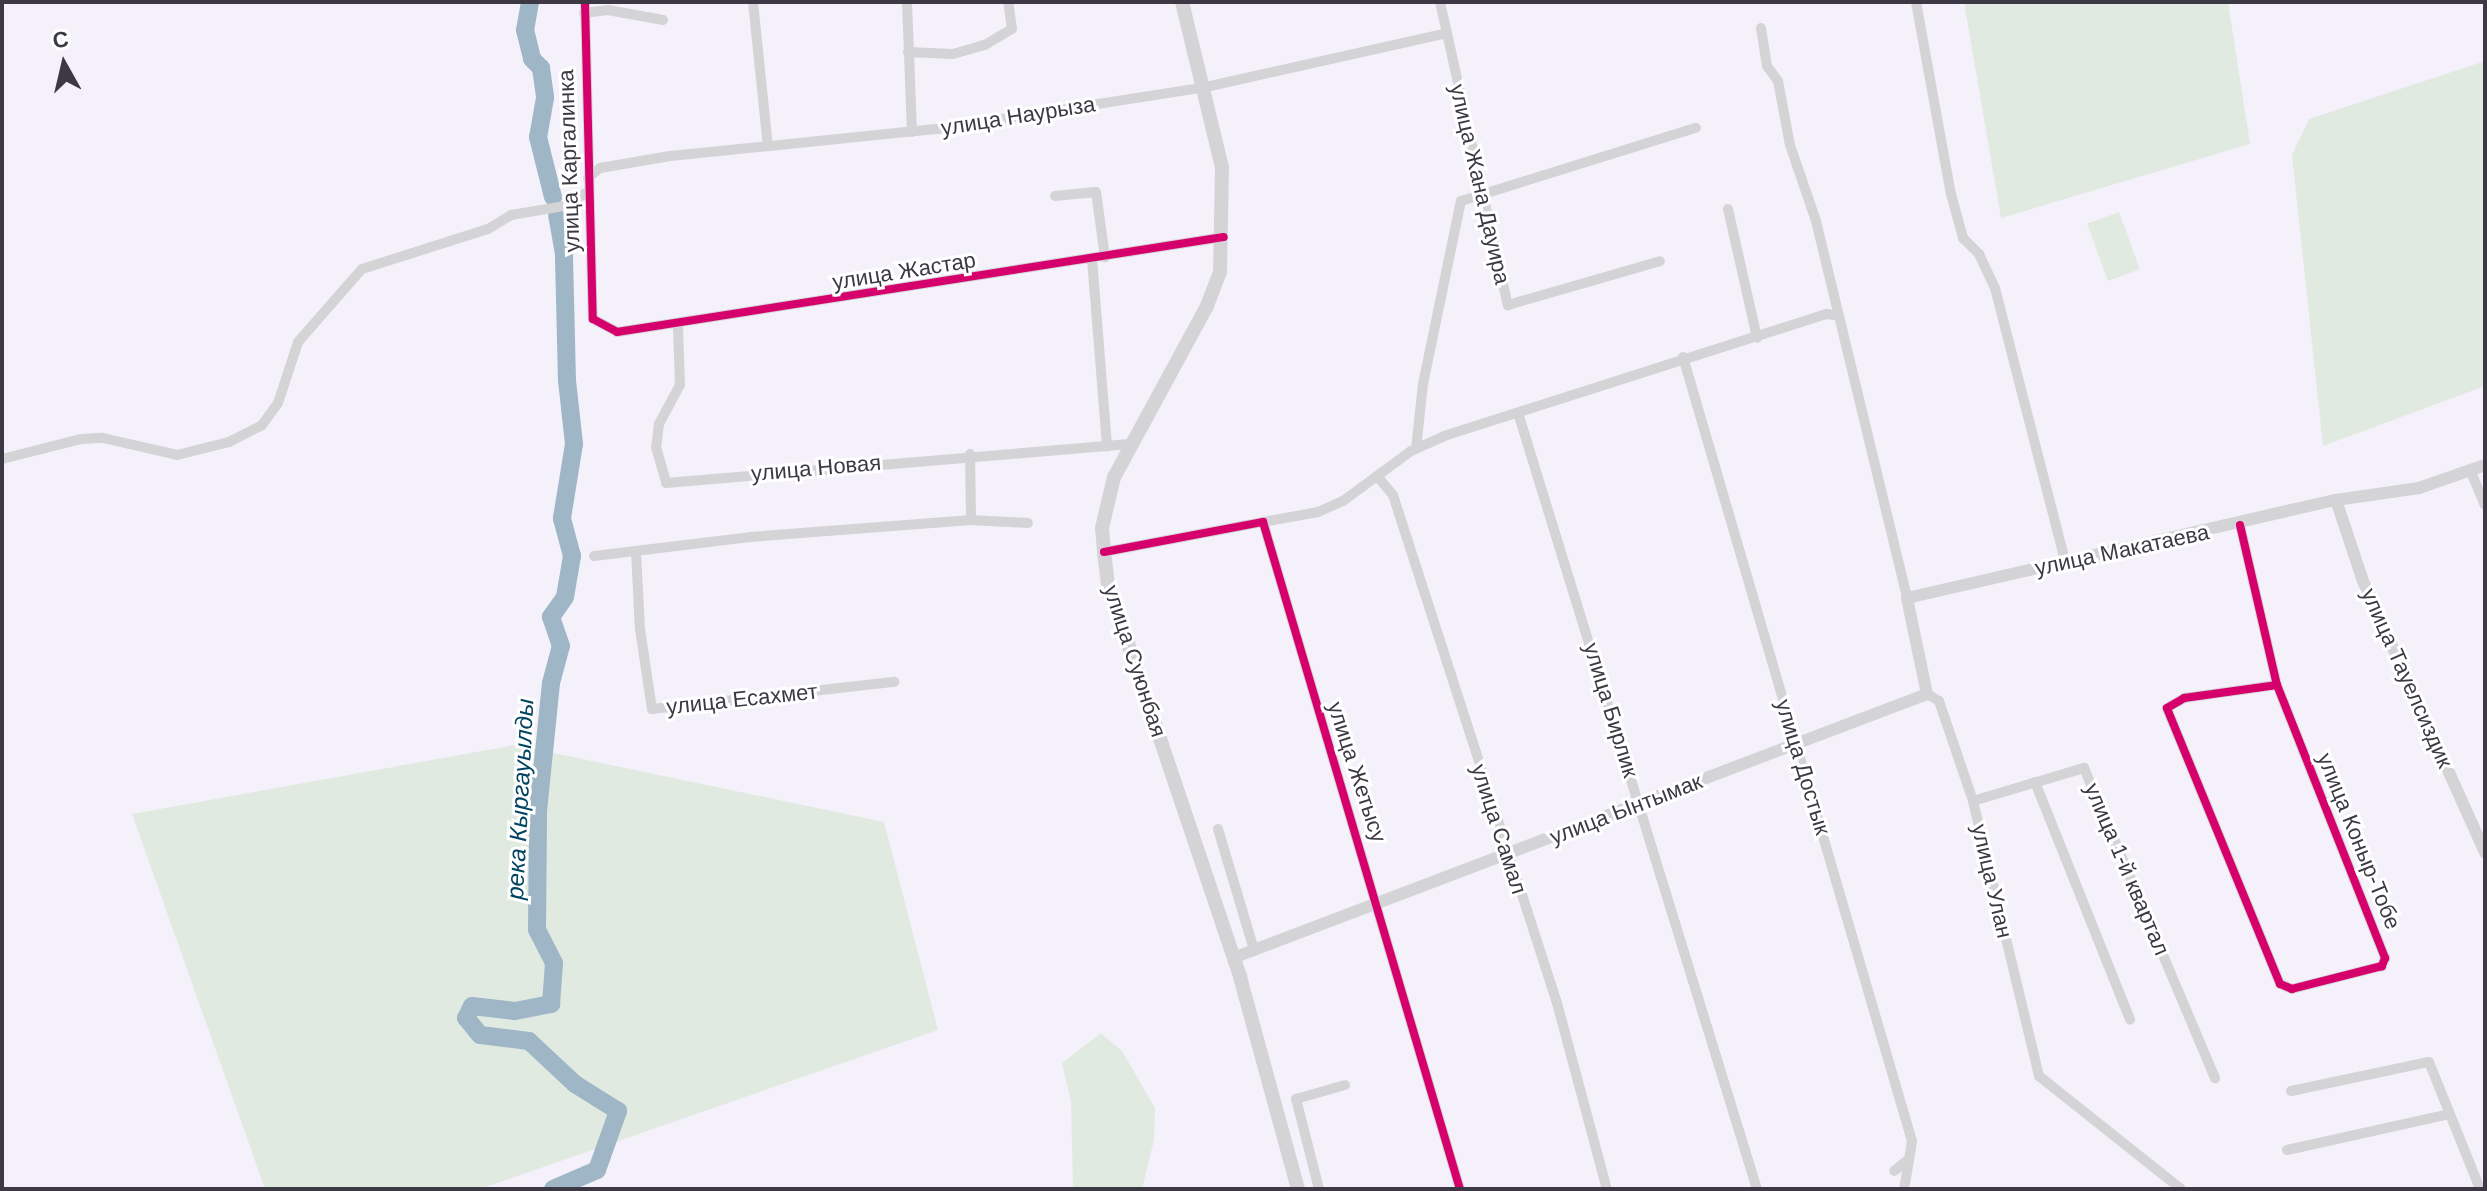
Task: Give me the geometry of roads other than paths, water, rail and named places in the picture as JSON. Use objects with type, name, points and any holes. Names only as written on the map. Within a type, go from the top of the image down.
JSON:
[{"type":"main road","name":"улица Суюнбая","points":[[1182,2],[1206,87],[1222,167],[1224,237],[1220,272],[1207,306],[1129,444],[1114,477],[1102,528],[1104,552],[1108,584],[1233,958],[1298,1189]]},
{"type":"street","points":[[753,2],[768,146]]},
{"type":"street","points":[[907,2],[912,132]]},
{"type":"street","points":[[908,52],[953,54],[985,45],[1012,29],[1008,2]]},
{"type":"street","name":"улица Жана Дауира","points":[[1440,2],[1508,305],[1660,261]]},
{"type":"street","points":[[1916,2],[1951,194],[1963,238],[1979,254],[1995,288],[2065,561]]},
{"type":"street","points":[[584,7],[663,20]]},
{"type":"street","name":"улица Каргалинка","points":[[584,7],[593,319]]},
{"type":"street","points":[[1761,28],[1767,66],[1778,81],[1790,145],[1839,316],[1927,694]]},
{"type":"street","name":"улица Наурыза","points":[[588,178],[600,168],[768,146],[912,132],[1206,87],[1447,33]]},
{"type":"street","points":[[1416,449],[1423,384],[1461,201],[1696,128]]},
{"type":"street","points":[[2,459],[81,439],[103,438],[154,454],[177,455],[229,442],[262,425],[278,403],[287,363],[298,342],[362,269],[488,229],[511,215],[565,206],[587,192]]},
{"type":"street","points":[[1055,196],[1096,192],[1105,257]]},
{"type":"street","points":[[1728,209],[1757,338]]},
{"type":"street","name":"улица Жастар","points":[[593,319],[627,333],[1224,237]]},
{"type":"street","points":[[1092,259],[1107,446]]},
{"type":"street","points":[[1104,552],[1318,512],[1416,449],[1827,314],[1839,316]]},
{"type":"street","name":"улица Новая","points":[[678,326],[680,385],[659,424],[656,447],[666,483],[970,454],[1129,444]]},
{"type":"street","name":"улица Достык","points":[[1684,360],[1725,516],[1796,742],[1912,1141],[1904,1189]]},
{"type":"street","name":"улица Бирлик","points":[[1519,416],[1757,1189]]},
{"type":"street","points":[[970,454],[971,520]]},
{"type":"street","name":"улица Макатаева","points":[[1907,598],[2240,525],[2336,500],[2419,488],[2485,465]]},
{"type":"street","points":[[2470,470],[2485,505]]},
{"type":"street","name":"улица Самал","points":[[1377,476],[1393,495],[1557,1003],[1607,1189]]},
{"type":"street","name":"улица Тауелсиздик","points":[[2336,500],[2363,581],[2485,853]]},
{"type":"street","points":[[594,556],[971,520],[1028,523]]},
{"type":"street","name":"улица Жетысу","points":[[1263,522],[1460,1189]]},
{"type":"street","name":"улица Коныр-Тобе","points":[[2240,525],[2277,685],[2385,958],[2382,966],[2292,989],[2280,984],[2167,708],[2184,698],[2277,685]]},
{"type":"street","name":"улица Есахмет","points":[[636,551],[640,629],[652,709],[894,682]]},
{"type":"street","name":"улица Ынтымак","points":[[1233,958],[1927,694]]},
{"type":"street","name":"улица Улан","points":[[1927,694],[1939,701],[1973,801],[2039,1076],[2181,1189]]},
{"type":"street","name":"улица 1-й квартал","points":[[1973,801],[2084,768],[2215,1078]]},
{"type":"street","points":[[2035,782],[2130,1020]]},
{"type":"street","points":[[1218,829],[1254,950]]},
{"type":"street","points":[[2291,1091],[2429,1062],[2480,1189]]},
{"type":"street","points":[[1319,1189],[1296,1099],[1345,1085]]},
{"type":"street","points":[[2287,1150],[2449,1114]]},
{"type":"street","points":[[1894,1171],[1909,1159]]},
{"type":"waterway","name":"река Кыргауылды","points":[[530,2],[525,30],[532,59],[541,68],[545,98],[538,137],[553,197]]},
{"type":"waterway","name":"река Кыргауылды","points":[[553,1189],[597,1170],[618,1111],[575,1084],[529,1041],[480,1035],[466,1018],[472,1006],[515,1011],[551,1004],[554,963],[537,930],[538,811],[551,683],[561,646],[551,617],[565,597],[572,556],[562,518],[574,444],[567,381],[564,254],[557,216]]}]
